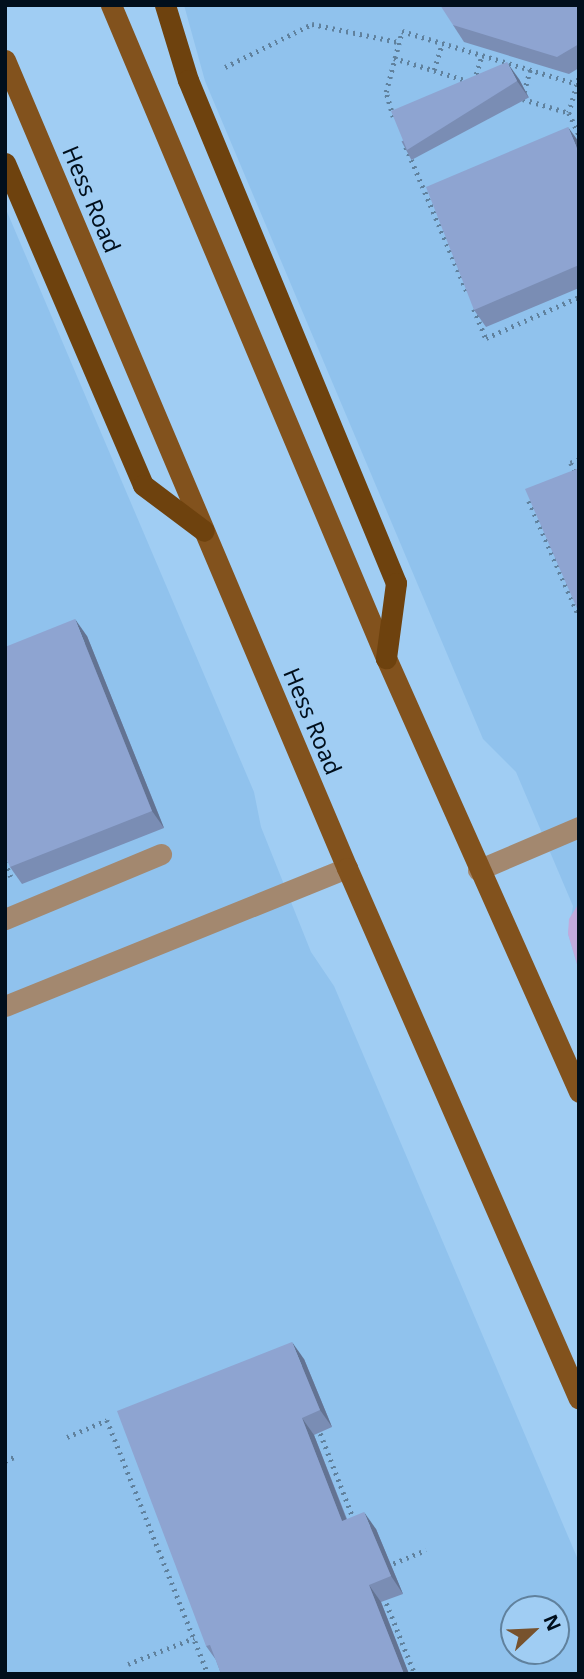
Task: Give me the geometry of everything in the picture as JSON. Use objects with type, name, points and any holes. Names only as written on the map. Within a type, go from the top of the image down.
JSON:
[{"type":"highway","points":[[165,5],[188,80],[396,583],[386,658]]},
{"type":"highway","points":[[5,163],[143,485],[204,531]]},
{"type":"main road","points":[[111,5],[386,658],[579,1092]]},
{"type":"main road","name":"Hess Road","points":[[5,61],[347,868],[579,1399]]},
{"type":"street","points":[[478,870],[579,827]]},
{"type":"street","points":[[5,919],[160,853]]},
{"type":"street","points":[[5,1006],[347,868]]},
{"type":"path","points":[[225,67],[312,24],[398,42]]},
{"type":"path","points":[[397,125],[386,92],[402,31],[577,84]]},
{"type":"path","points":[[434,71],[442,43]]},
{"type":"path","points":[[473,83],[482,55]]},
{"type":"path","points":[[394,58],[485,87]]},
{"type":"path","points":[[522,98],[530,69]]},
{"type":"path","points":[[579,78],[569,113],[579,134]]},
{"type":"path","points":[[510,94],[569,113]]},
{"type":"path","points":[[402,137],[486,338],[579,297]]},
{"type":"path","points":[[566,486],[579,481],[571,463],[579,460]]},
{"type":"path","points":[[542,496],[529,501],[579,615]]},
{"type":"path","points":[[312,1413],[355,1523]]},
{"type":"path","points":[[67,1437],[107,1420],[208,1674]]},
{"type":"path","points":[[5,1461],[16,1456]]},
{"type":"path","points":[[145,1514],[158,1509]]},
{"type":"path","points":[[384,1567],[426,1550]]},
{"type":"path","points":[[379,1584],[415,1674]]},
{"type":"path","points":[[177,1593],[190,1588]]},
{"type":"path","points":[[128,1664],[194,1638]]},
{"type":"path","points":[[200,1654],[213,1649]]},
{"type":"shaded area","points":[[184,5],[579,5],[579,971],[568,934],[573,906],[516,772],[483,739],[205,81]]},
{"type":"shaded area","points":[[5,207],[254,792],[261,827],[311,952],[334,986],[579,1562],[579,1674],[5,1674]]},
{"type":"shaded area","points":[[579,903],[579,971],[568,934],[569,919]]},
{"type":"building","points":[[440,5],[579,5],[579,44],[557,57],[453,25]]},
{"type":"building","points":[[507,62],[517,81],[407,150],[391,111]]},
{"type":"building","points":[[568,127],[579,153],[579,265],[474,310],[426,187]]},
{"type":"building","points":[[579,468],[579,613],[525,489]]},
{"type":"building","points":[[75,619],[152,811],[10,867],[5,855],[5,647]]},
{"type":"building","points":[[292,1342],[320,1410],[302,1418],[342,1521],[364,1512],[391,1576],[369,1585],[404,1674],[221,1674],[210,1645],[206,1646],[117,1411]]}]
